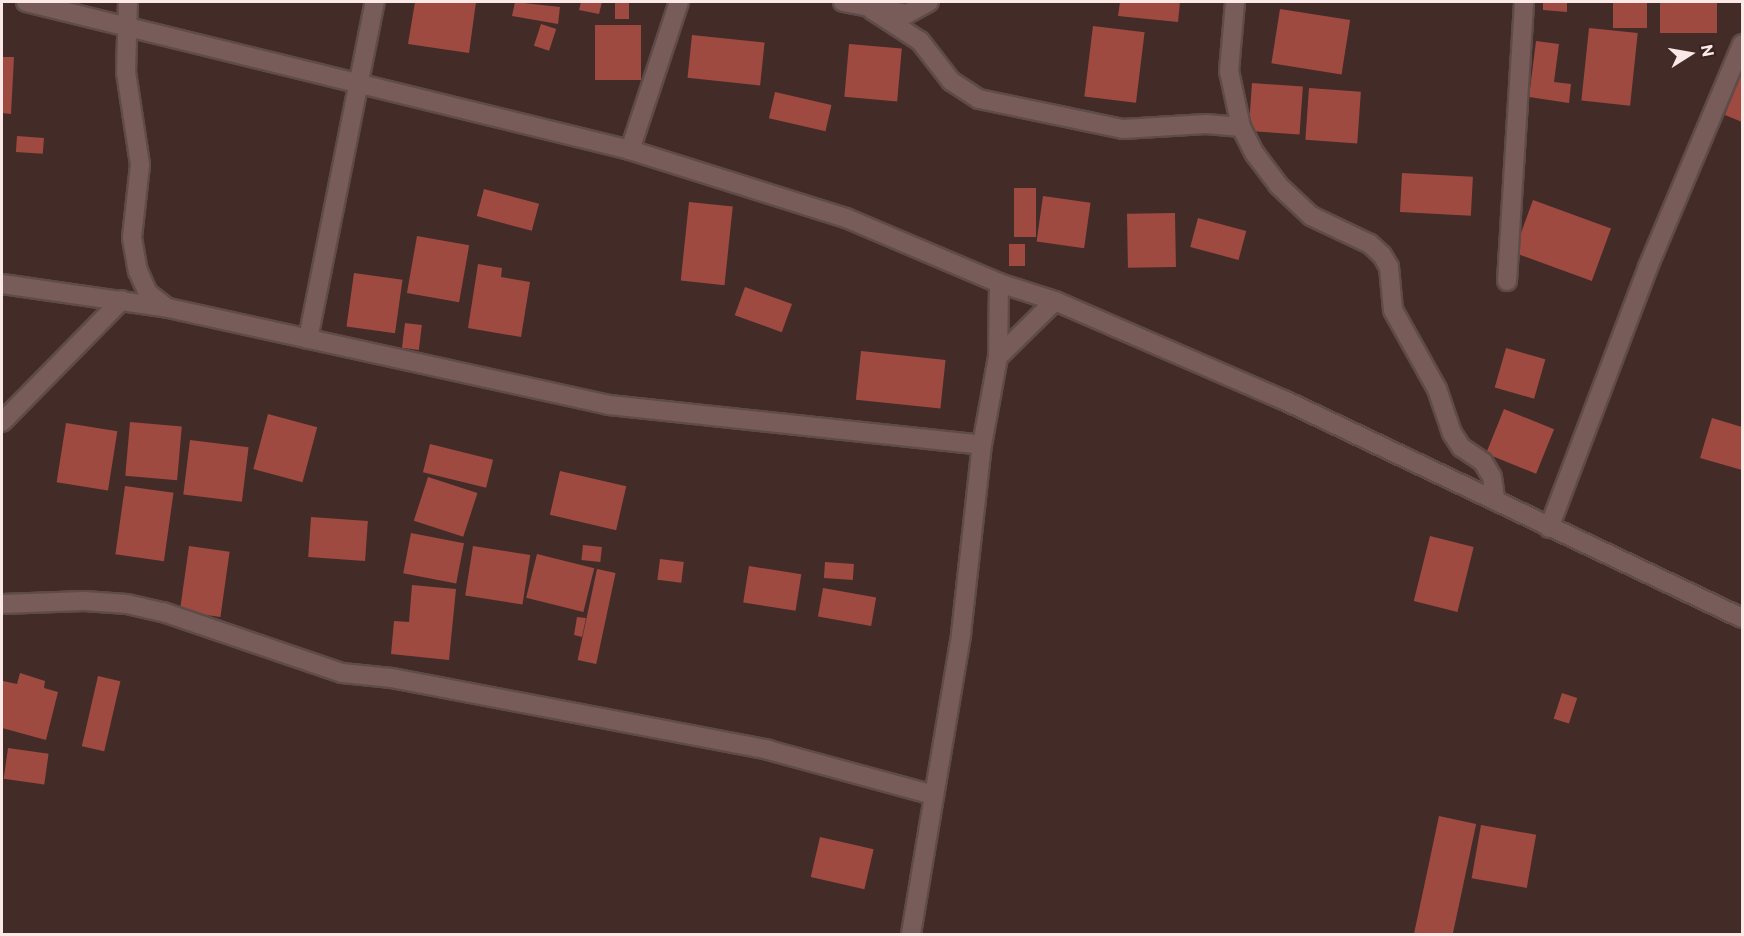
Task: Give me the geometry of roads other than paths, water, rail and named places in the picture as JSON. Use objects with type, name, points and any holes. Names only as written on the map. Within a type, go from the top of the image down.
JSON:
[{"type":"street","points":[[26,2],[359,86],[630,150],[846,219],[999,283],[1055,301],[1284,400],[1495,499],[1549,528],[1743,618]]},
{"type":"street","points":[[128,2],[126,72],[140,165],[132,238],[138,271],[148,293],[168,308]]},
{"type":"street","points":[[308,339],[375,2]]},
{"type":"street","points":[[630,150],[679,2]]},
{"type":"street","points":[[843,2],[872,10],[907,14],[928,2]]},
{"type":"street","points":[[1235,2],[1229,70],[1241,127],[1278,185],[1311,216],[1370,244],[1382,255],[1389,267],[1394,310],[1437,389],[1452,433],[1461,447],[1483,462],[1492,477],[1495,499]]},
{"type":"street","points":[[1507,281],[1524,2]]},
{"type":"street","points":[[872,10],[920,41],[951,81],[979,99],[1123,129],[1206,124],[1241,127]]},
{"type":"street","points":[[1549,528],[1648,267],[1743,44]]},
{"type":"street","points":[[911,934],[962,634],[982,445],[998,357],[999,283]]},
{"type":"street","points":[[2,284],[168,308],[609,405],[982,445]]},
{"type":"street","points":[[2,422],[122,300]]},
{"type":"street","points":[[998,357],[1055,301]]},
{"type":"street","points":[[2,604],[84,601],[127,604],[164,612],[342,673],[392,678],[768,750],[934,795]]}]
